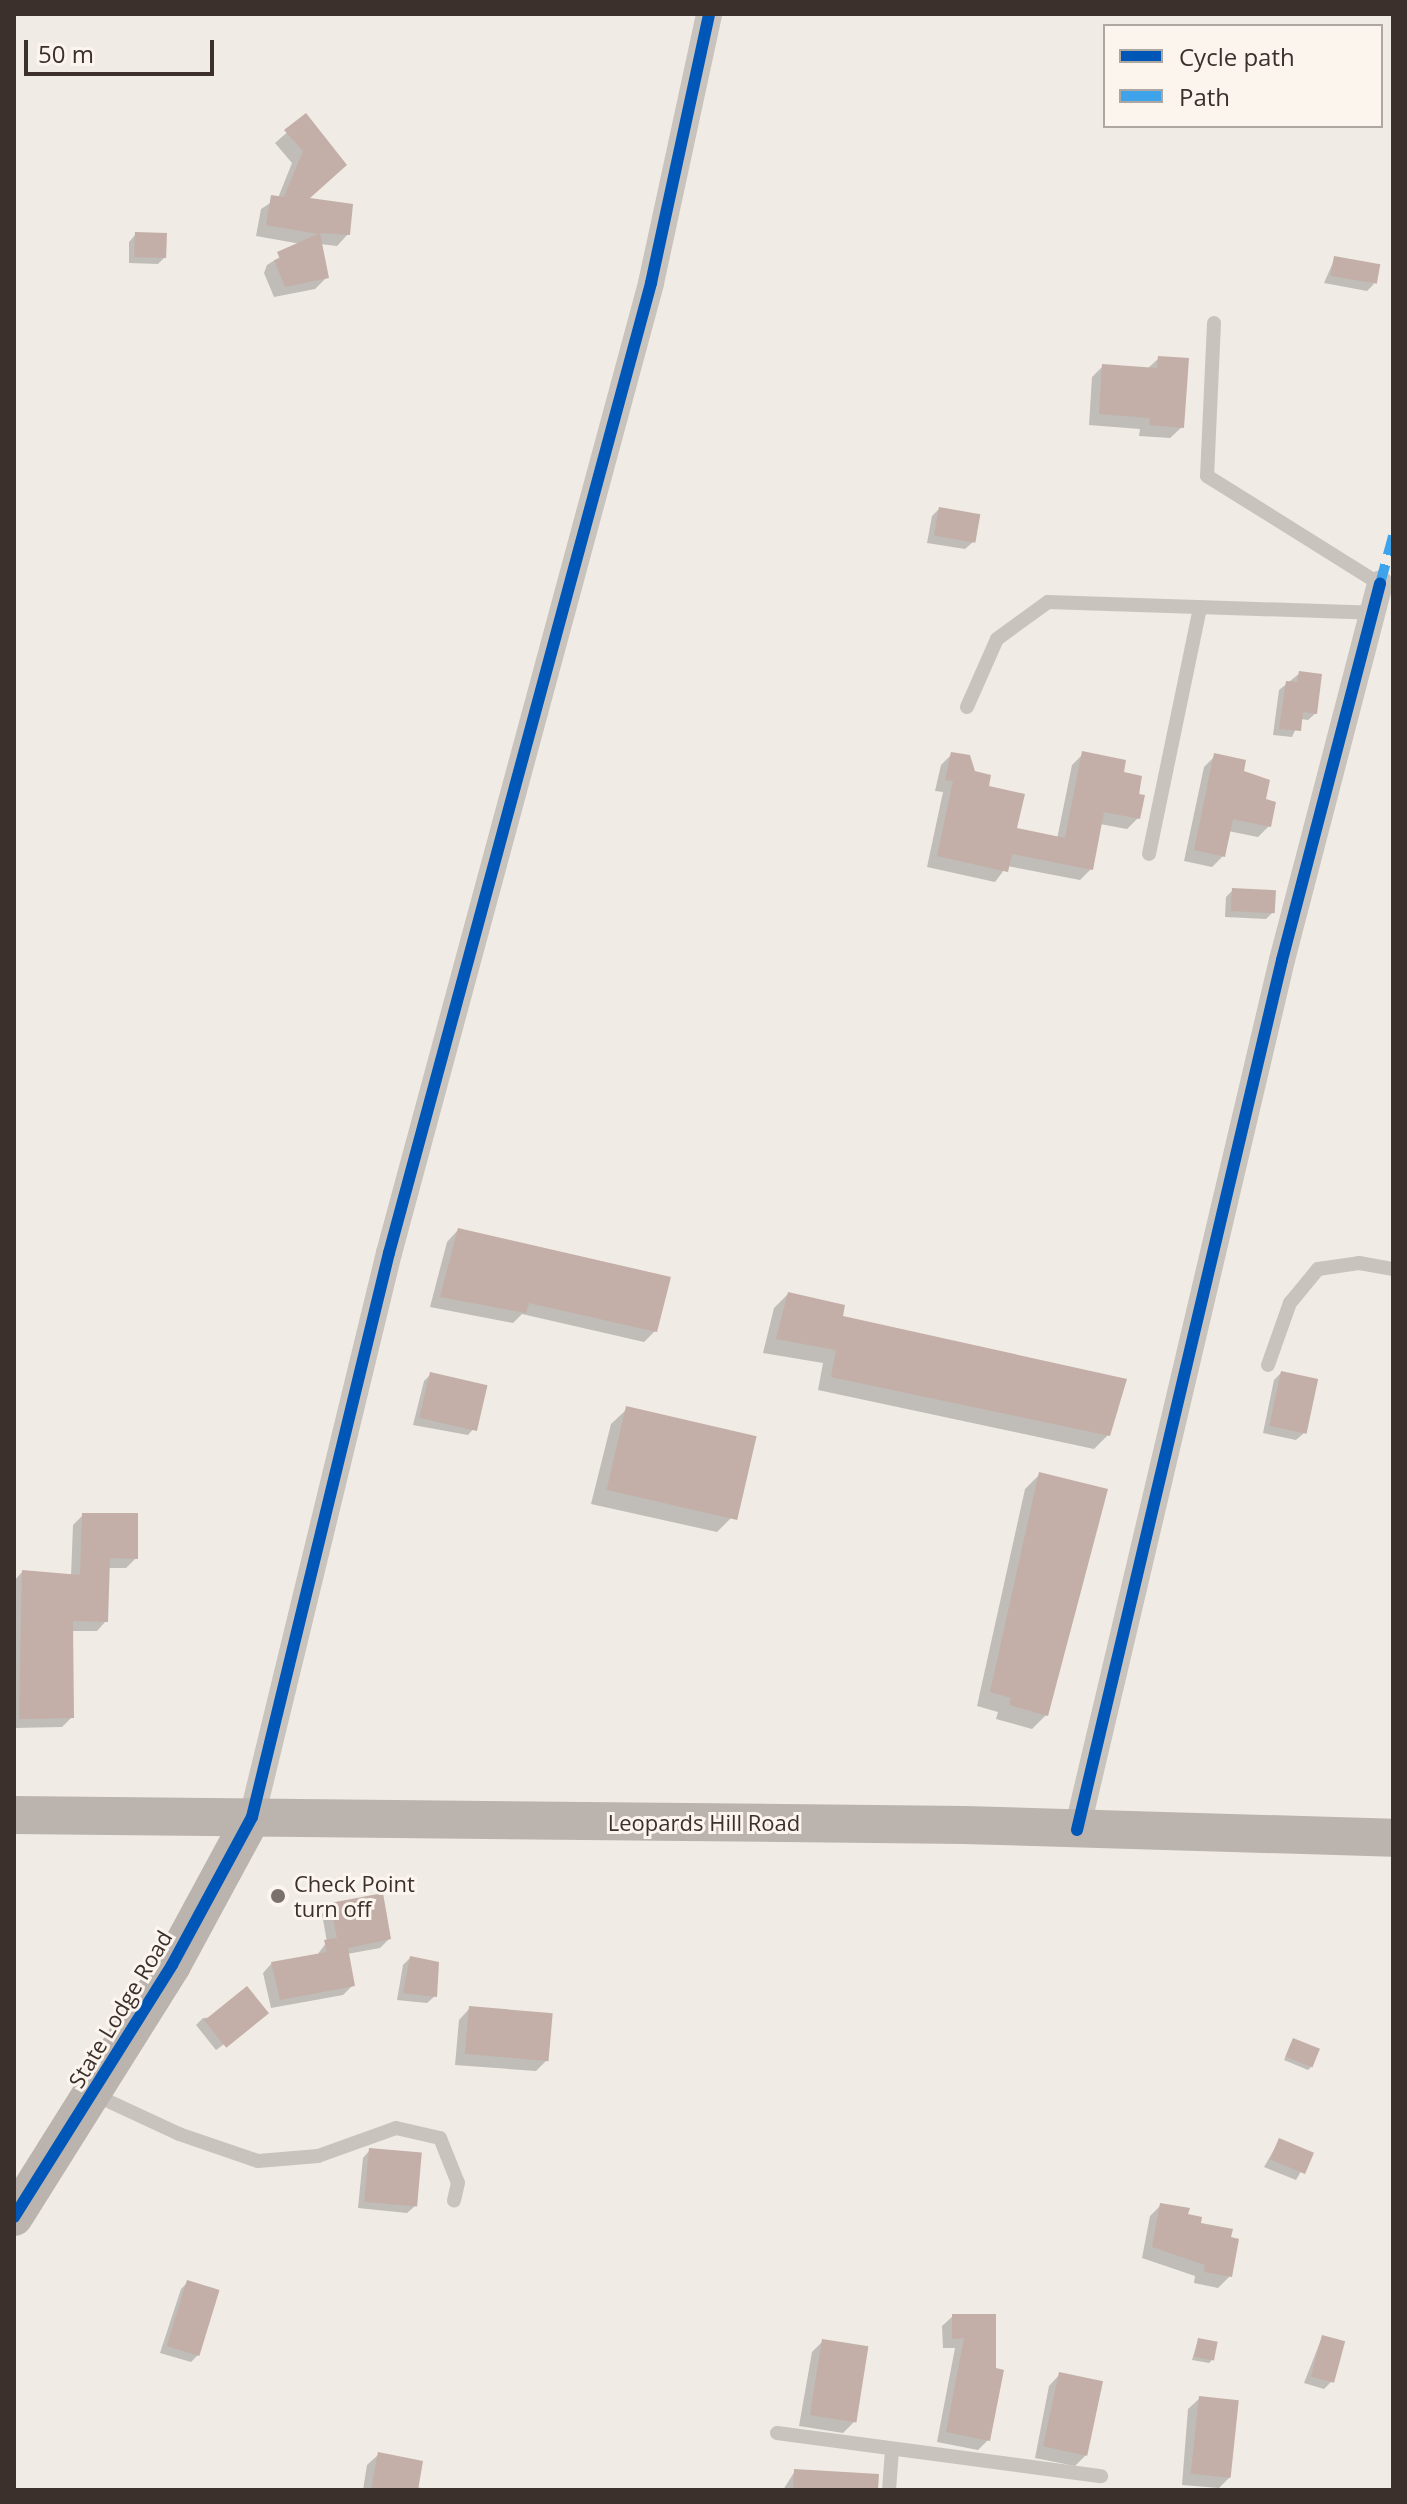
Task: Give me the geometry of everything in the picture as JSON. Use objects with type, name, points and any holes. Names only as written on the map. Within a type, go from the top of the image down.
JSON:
[{"type":"main road","name":"Leopards Hill Road","points":[[14,1815],[1077,1830],[1393,1838]]},
{"type":"main road","name":"State Lodge Road","points":[[14,2217],[172,1965],[252,1817]]},
{"type":"street","points":[[252,1817],[393,1237],[651,283],[709,14]]},
{"type":"street","points":[[1077,1830],[1282,960],[1380,584]]},
{"type":"lane","points":[[1214,323],[1207,476],[1380,584]]},
{"type":"lane","points":[[967,707],[997,639],[1048,602],[1373,613]]},
{"type":"lane","points":[[1149,854],[1200,607]]},
{"type":"lane","points":[[1268,1365],[1290,1303],[1318,1269],[1359,1263],[1393,1269]]},
{"type":"lane","points":[[93,2094],[179,2134],[258,2161],[318,2156],[396,2128],[440,2138],[458,2183],[454,2201]]},
{"type":"lane","points":[[777,2433],[1101,2476]]},
{"type":"lane","points":[[889,2490],[892,2450]]},
{"type":"building","points":[[306,113],[347,165],[310,198],[353,204],[350,235],[320,233],[329,278],[285,287],[274,260],[280,259],[277,252],[318,234],[266,225],[271,195],[284,197],[303,151],[284,130]]},
{"type":"building","points":[[135,232],[167,233],[166,258],[134,257]]},
{"type":"building","points":[[1334,256],[1380,264],[1377,284],[1331,276]]},
{"type":"building","points":[[1158,356],[1189,358],[1184,428],[1149,425],[1150,418],[1099,414],[1102,364],[1157,368]]},
{"type":"building","points":[[939,507],[980,514],[975,543],[934,536]]},
{"type":"building","points":[[1299,671],[1322,674],[1317,714],[1303,712],[1301,731],[1279,729],[1286,681],[1297,682]]},
{"type":"building","points":[[1082,751],[1126,760],[1124,772],[1142,776],[1139,794],[1145,795],[1140,819],[1104,812],[1093,870],[1012,854],[1008,872],[937,856],[953,781],[945,780],[951,752],[970,755],[975,771],[991,775],[989,786],[1025,794],[1017,828],[1065,838]]},
{"type":"building","points":[[1214,753],[1246,760],[1244,771],[1270,780],[1266,799],[1276,802],[1271,827],[1233,819],[1225,857],[1194,850]]},
{"type":"building","points":[[1232,888],[1276,890],[1275,913],[1231,911]]},
{"type":"building","points":[[458,1228],[671,1277],[657,1332],[529,1303],[526,1313],[440,1297]]},
{"type":"building","points":[[788,1292],[845,1305],[843,1316],[1127,1379],[1110,1436],[831,1377],[836,1350],[776,1339]]},
{"type":"building","points":[[1281,1371],[1318,1379],[1307,1434],[1269,1426]]},
{"type":"building","points":[[430,1372],[487,1385],[477,1431],[419,1418]]},
{"type":"building","points":[[626,1406],[757,1436],[737,1520],[607,1490]]},
{"type":"building","points":[[1039,1472],[1108,1489],[1048,1716],[1009,1705],[1011,1698],[990,1692]]},
{"type":"building","points":[[82,1513],[138,1513],[138,1559],[110,1558],[108,1622],[73,1621],[74,1718],[19,1719],[22,1570],[80,1575]]},
{"type":"building","points":[[383,1893],[391,1939],[348,1948],[355,1986],[280,2000],[271,1962],[327,1952],[324,1940],[337,1938],[330,1903]]},
{"type":"building","points":[[410,1956],[439,1962],[437,1997],[403,1993]]},
{"type":"building","points":[[247,1986],[269,2013],[226,2048],[204,2021]]},
{"type":"building","points":[[469,2006],[553,2013],[548,2061],[465,2054]]},
{"type":"building","points":[[1293,2038],[1320,2049],[1312,2067],[1286,2057]]},
{"type":"building","points":[[1279,2138],[1314,2153],[1305,2174],[1270,2159]]},
{"type":"building","points":[[369,2148],[422,2153],[417,2206],[364,2202]]},
{"type":"building","points":[[1160,2203],[1190,2208],[1188,2214],[1202,2217],[1201,2223],[1233,2229],[1231,2237],[1239,2239],[1232,2277],[1204,2272],[1205,2265],[1152,2247]]},
{"type":"building","points":[[187,2280],[220,2290],[199,2356],[167,2346]]},
{"type":"building","points":[[952,2314],[996,2314],[996,2368],[1004,2370],[990,2441],[946,2432],[964,2338],[952,2339]]},
{"type":"building","points":[[1322,2335],[1345,2341],[1334,2383],[1311,2377]]},
{"type":"building","points":[[1198,2338],[1218,2342],[1214,2360],[1194,2357]]},
{"type":"building","points":[[822,2339],[868,2346],[856,2422],[810,2415]]},
{"type":"building","points":[[1059,2372],[1103,2381],[1087,2456],[1043,2446]]},
{"type":"building","points":[[1199,2396],[1239,2400],[1231,2478],[1191,2474]]},
{"type":"building","points":[[378,2452],[423,2461],[418,2490],[371,2490]]},
{"type":"building","points":[[794,2469],[879,2474],[878,2490],[793,2490]]},
{"type":"marked path","points":[[1380,584],[1393,536]]},
{"type":"cycle path","points":[[14,2217],[172,1965],[252,1817],[389,1253],[651,283],[709,14]]},
{"type":"cycle path","points":[[1077,1830],[1282,960],[1380,584]]},
{"type":"place","name":"Check Point turn off","points":[[278,1896]]}]
